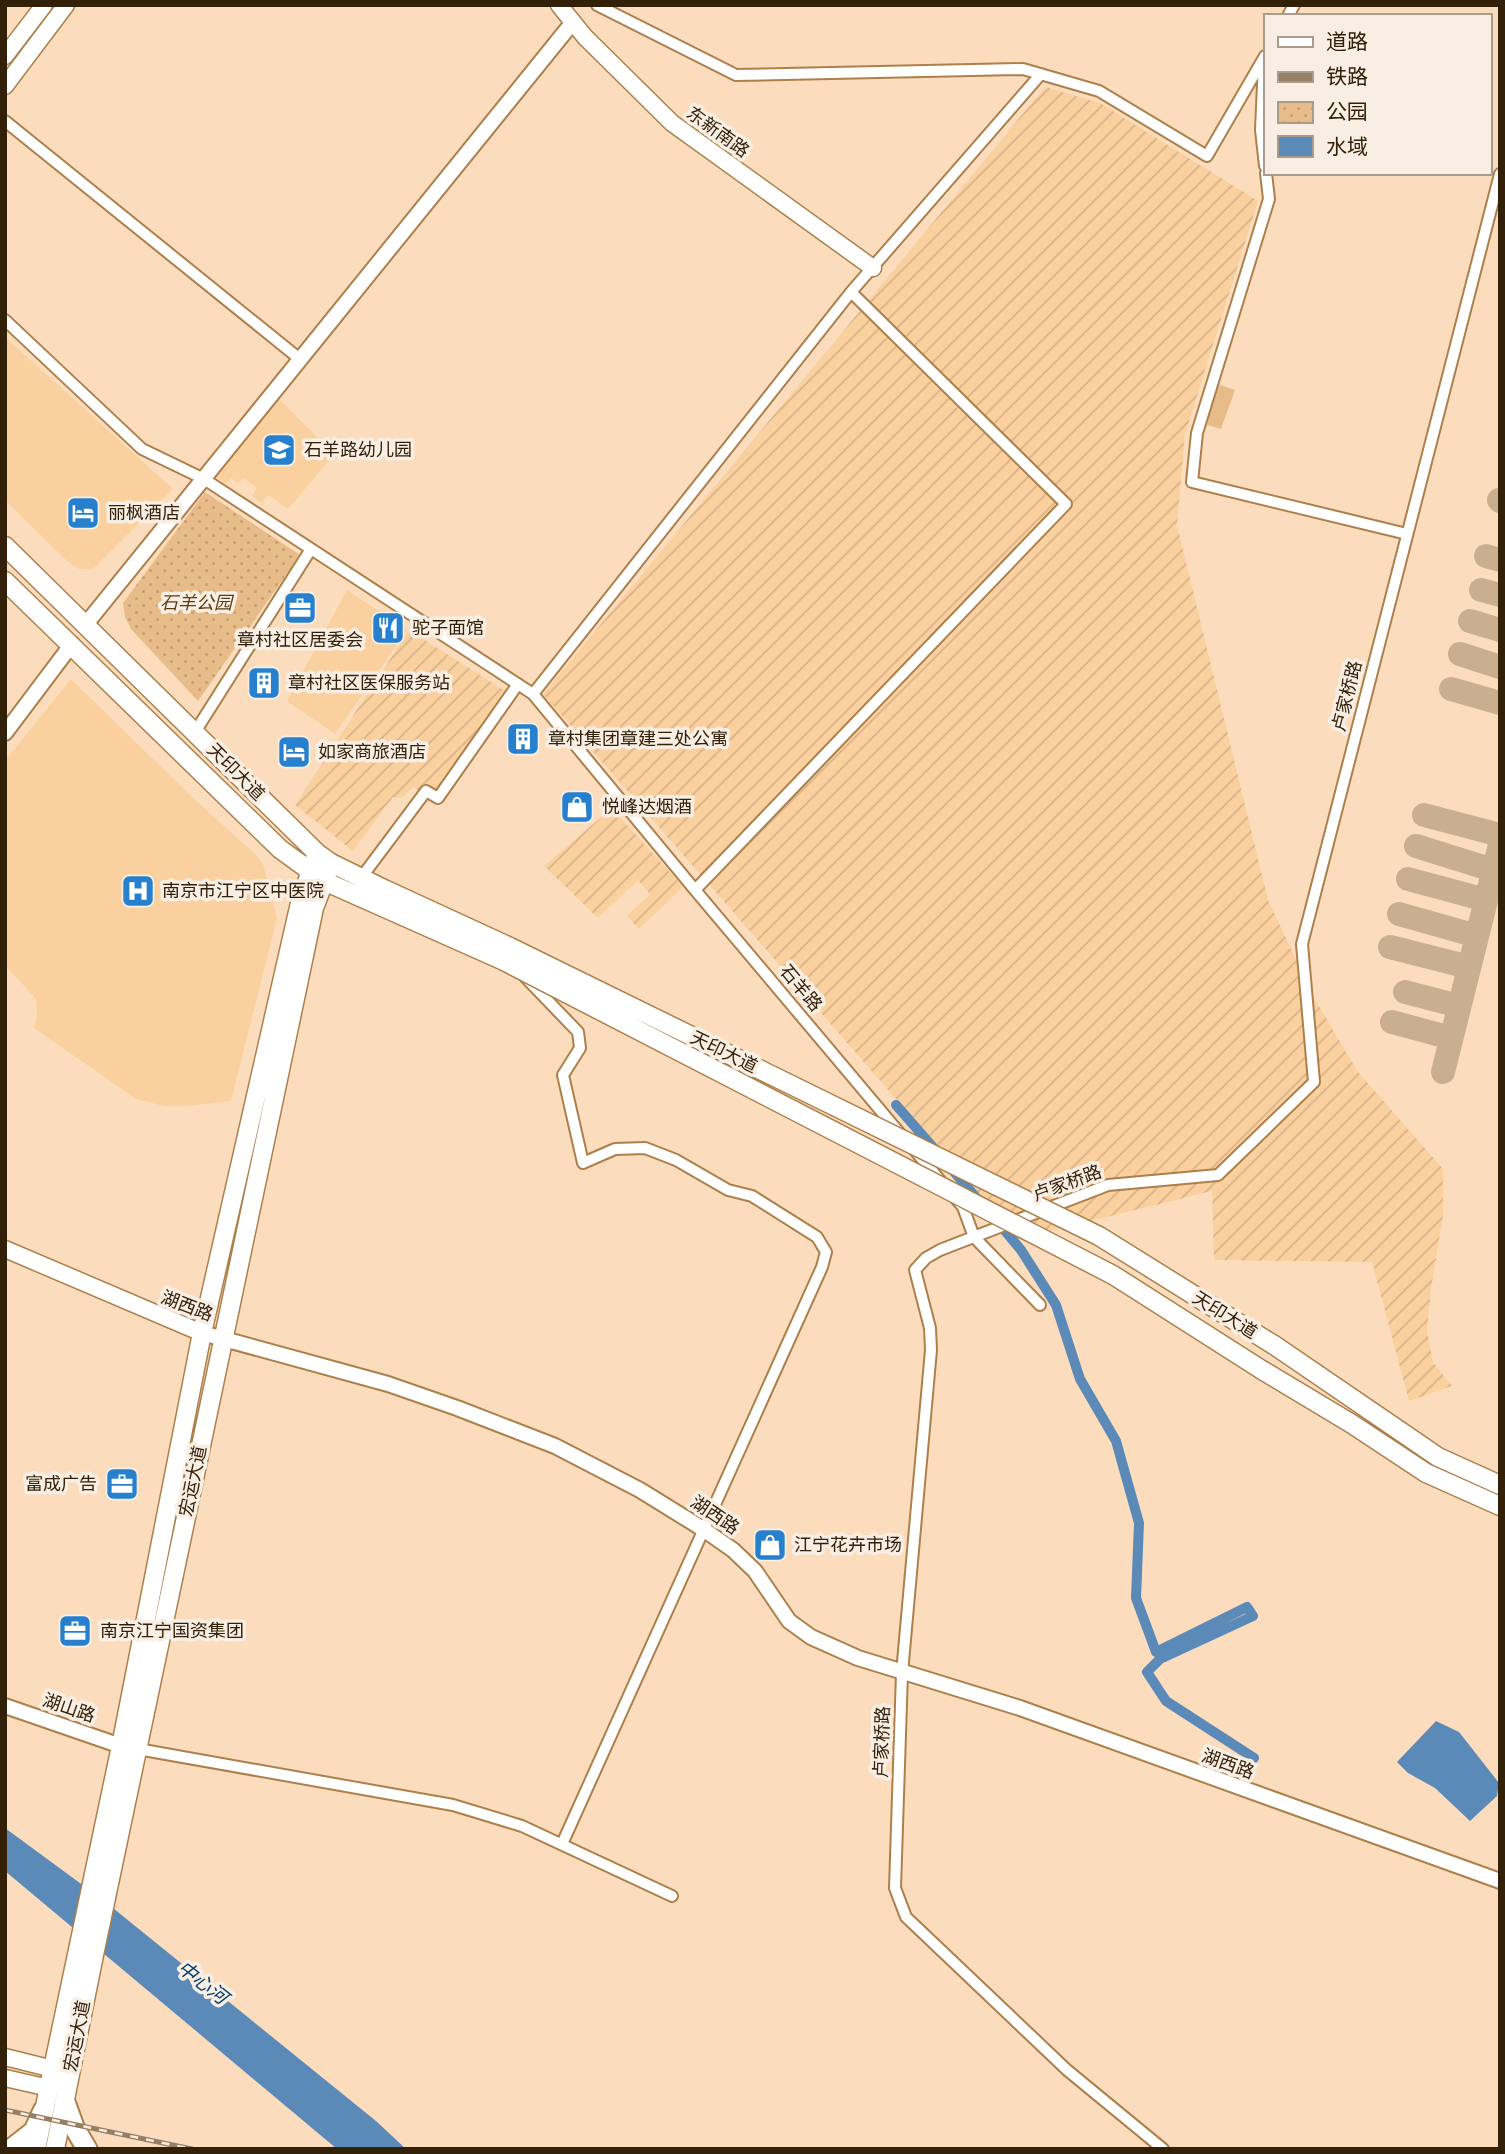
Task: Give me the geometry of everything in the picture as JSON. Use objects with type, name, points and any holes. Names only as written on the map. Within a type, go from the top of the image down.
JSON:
[{"type":"highway","points":[[65,2102],[74,2127],[87,2149]]},
{"type":"highway","points":[[11,2149],[34,2131],[43,2111]]},
{"type":"main road","points":[[5,56],[44,5]]},
{"type":"main road","points":[[5,86],[66,5]]},
{"type":"main road","name":"东新南路","points":[[559,5],[672,123],[873,268]]},
{"type":"main road","name":"天印大道","points":[[5,546],[324,858],[1113,1275],[1426,1473],[1500,1506]]},
{"type":"main road","name":"天印大道","points":[[5,581],[280,849],[317,876],[507,954],[1099,1236],[1274,1345],[1438,1457],[1500,1485]]},
{"type":"main road","name":"宏运大道","points":[[36,2149],[53,2069],[87,1949],[106,1902],[129,1747],[202,1333],[300,903],[317,876],[324,858]]},
{"type":"main road","name":"宏运大道","points":[[55,2149],[65,2102],[87,1949],[90,1890],[129,1747],[222,1339],[314,908],[317,876]]},
{"type":"main road","name":"湖西路","points":[[5,1249],[98,1291],[202,1333]]},
{"type":"main road","points":[[5,2057],[53,2069]]},
{"type":"main road","points":[[5,2078],[49,2088]]},
{"type":"street","points":[[597,5],[736,75],[1023,69],[1099,91],[1208,156],[1264,59]]},
{"type":"street","points":[[86,624],[573,22]]},
{"type":"street","points":[[533,694],[851,292],[1041,74]]},
{"type":"street","points":[[1264,75],[1261,130],[1264,157]]},
{"type":"street","points":[[5,121],[301,360]]},
{"type":"street","name":"卢家桥路","points":[[1163,2149],[1067,2070],[906,1917],[895,1888],[902,1673],[930,1350],[930,1328],[915,1270],[926,1258],[940,1250],[1108,1185],[1218,1175],[1314,1082],[1302,944],[1500,174]]},
{"type":"street","points":[[1266,175],[1269,199],[1197,433],[1192,482],[1407,534]]},
{"type":"street","points":[[695,890],[1066,504],[851,292]]},
{"type":"street","name":"石羊路","points":[[5,320],[142,449],[204,479],[533,694],[963,1207],[974,1237],[1040,1306]]},
{"type":"street","points":[[195,732],[311,549]]},
{"type":"street","points":[[5,733],[72,644]]},
{"type":"street","points":[[361,878],[426,791],[438,798],[518,684]]},
{"type":"street","points":[[507,954],[578,1032],[580,1048],[564,1075],[583,1163],[615,1149],[645,1148],[676,1160],[729,1190],[752,1196],[817,1237],[827,1252],[562,1844]]},
{"type":"street","name":"湖西路","points":[[202,1333],[388,1384],[555,1447],[640,1490],[703,1529],[733,1550],[755,1571],[789,1621],[811,1637],[858,1658],[1020,1707],[1500,1881]]},
{"type":"street","name":"湖山路","points":[[5,1706],[129,1747]]},
{"type":"street","points":[[129,1747],[453,1805],[522,1826],[672,1896]]},
{"type":"shaded area","points":[[1045,87],[1100,103],[1258,201],[1185,434],[1177,525],[1268,900],[1314,998],[1358,1072],[1443,1169],[1443,1215],[1427,1331],[1433,1362],[1452,1386],[1409,1401],[1372,1262],[1214,1260],[1212,1191],[1018,1239],[543,694]]},
{"type":"shaded area","points":[[5,337],[173,489],[93,569],[79,569],[67,561],[5,500]]},
{"type":"shaded area","name":"石羊路幼儿园","points":[[278,398],[317,437],[312,443],[331,458],[288,509],[268,495],[262,503],[252,496],[257,488],[243,478],[238,483],[231,478],[226,484],[215,476]]},
{"type":"shaded area","points":[[347,590],[407,630],[335,734],[287,701]]},
{"type":"shaded area","points":[[409,630],[513,696],[439,804],[413,787],[402,798],[393,797],[353,851],[295,805]]},
{"type":"shaded area","name":"南京市江宁区中医院","points":[[71,679],[263,864],[277,918],[231,1101],[164,1106],[136,1099],[34,1028],[36,999],[5,965],[5,761]]},
{"type":"shaded area","points":[[612,808],[683,887],[639,929],[627,916],[650,894],[638,880],[598,918],[544,866]]},
{"type":"green space","points":[[1211,382],[1235,390],[1221,429],[1198,422]]},
{"type":"green space","name":"石羊公园","points":[[205,492],[300,555],[198,701],[131,629],[125,617],[123,603]]},
{"type":"water","points":[[1436,1721],[1459,1732],[1499,1783],[1497,1796],[1470,1821],[1435,1788],[1408,1773],[1397,1762]]},
{"type":"water","name":"中心河","points":[[5,1828],[103,1900],[376,2121],[406,2149],[337,2149],[5,1871]]},
{"type":"waterway","points":[[896,1105],[938,1153]]},
{"type":"waterway","points":[[950,1167],[979,1201]]},
{"type":"waterway","points":[[996,1220],[1021,1250],[1056,1305],[1080,1379],[1116,1441],[1139,1523],[1136,1598],[1156,1652],[1247,1607],[1253,1616],[1160,1659],[1147,1672],[1166,1701],[1254,1758]]},
{"type":"taxiway","points":[[1486,556],[1500,560]]},
{"type":"taxiway","points":[[1481,590],[1500,595]]},
{"type":"taxiway","points":[[1470,621],[1500,630]]},
{"type":"taxiway","points":[[1460,654],[1500,667]]},
{"type":"taxiway","points":[[1451,689],[1500,703]]},
{"type":"taxiway","points":[[1424,815],[1500,835]]},
{"type":"taxiway","points":[[1443,1072],[1500,845]]},
{"type":"taxiway","points":[[1416,846],[1493,870]]},
{"type":"taxiway","points":[[1408,879],[1486,900]]},
{"type":"taxiway","points":[[1399,914],[1477,936]]},
{"type":"taxiway","points":[[1390,947],[1469,967]]},
{"type":"taxiway","points":[[1405,992],[1459,1006]]},
{"type":"taxiway","points":[[1392,1022],[1451,1038]]},
{"type":"railway","points":[[5,2110],[192,2149]]},
{"type":"place","name":"石羊路幼儿园","points":[[279,450]]},
{"type":"place","name":"丽枫酒店","points":[[83,513]]},
{"type":"place","name":"章村社区居委会","points":[[300,608]]},
{"type":"place","name":"驼子面馆","points":[[388,628]]},
{"type":"place","name":"章村社区医保服务站","points":[[264,683]]},
{"type":"place","name":"章村集团章建三处公寓","points":[[523,739]]},
{"type":"place","name":"如家商旅酒店","points":[[294,752]]},
{"type":"place","name":"悦峰达烟酒","points":[[577,807]]},
{"type":"place","name":"南京市江宁区中医院","points":[[138,891]]},
{"type":"place","name":"富成广告","points":[[122,1484]]},
{"type":"place","name":"江宁花卉市场","points":[[770,1545]]},
{"type":"place","name":"南京江宁国资集团","points":[[75,1631]]}]
